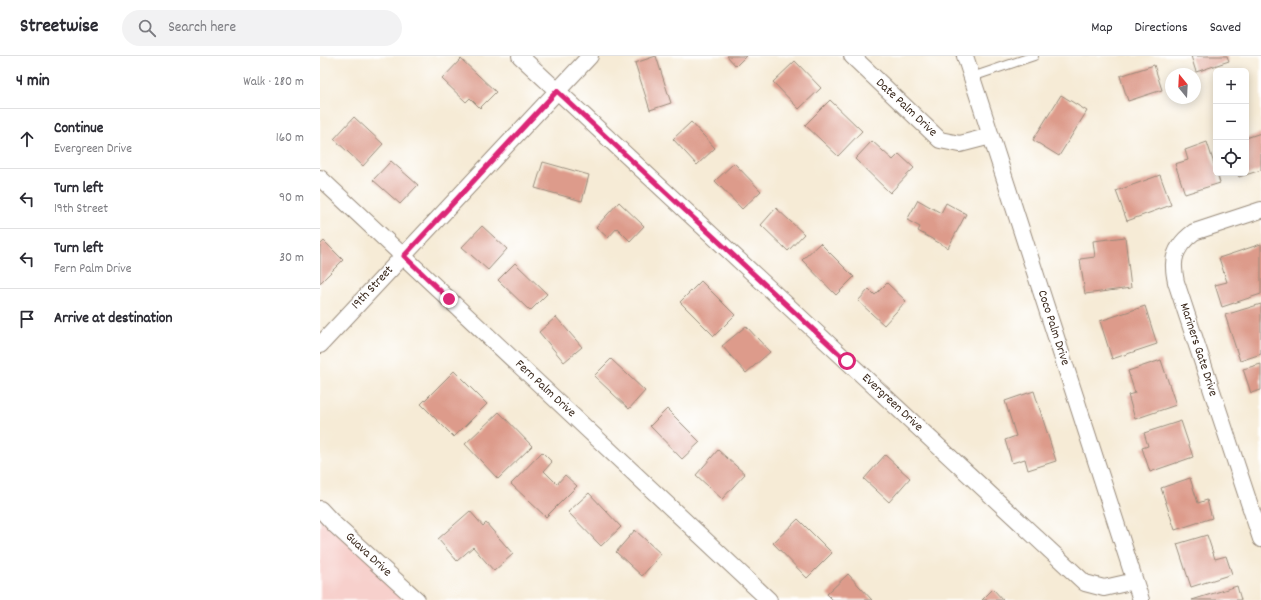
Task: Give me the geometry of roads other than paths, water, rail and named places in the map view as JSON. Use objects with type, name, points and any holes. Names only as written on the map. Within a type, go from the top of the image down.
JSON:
[{"type":"street","name":"Evergreen Drive","points":[[520,56],[1086,584],[1104,588],[1135,581]]},
{"type":"street","name":"19th Street","points":[[320,345],[590,56]]},
{"type":"street","name":"Date Palm Drive","points":[[852,56],[940,140],[960,144],[991,136]]},
{"type":"street","name":"Coco Palm Drive","points":[[965,56],[1141,600]]},
{"type":"street","name":"Fern Palm Drive","points":[[320,178],[769,600]]},
{"type":"street","name":"Mariners Gate Drive","points":[[1261,210],[1194,232],[1187,237],[1177,250],[1173,265],[1176,282],[1261,539]]},
{"type":"street","name":"Guava Drive","points":[[320,509],[417,600]]},
{"type":"lane","points":[[972,77],[1034,56]]}]
